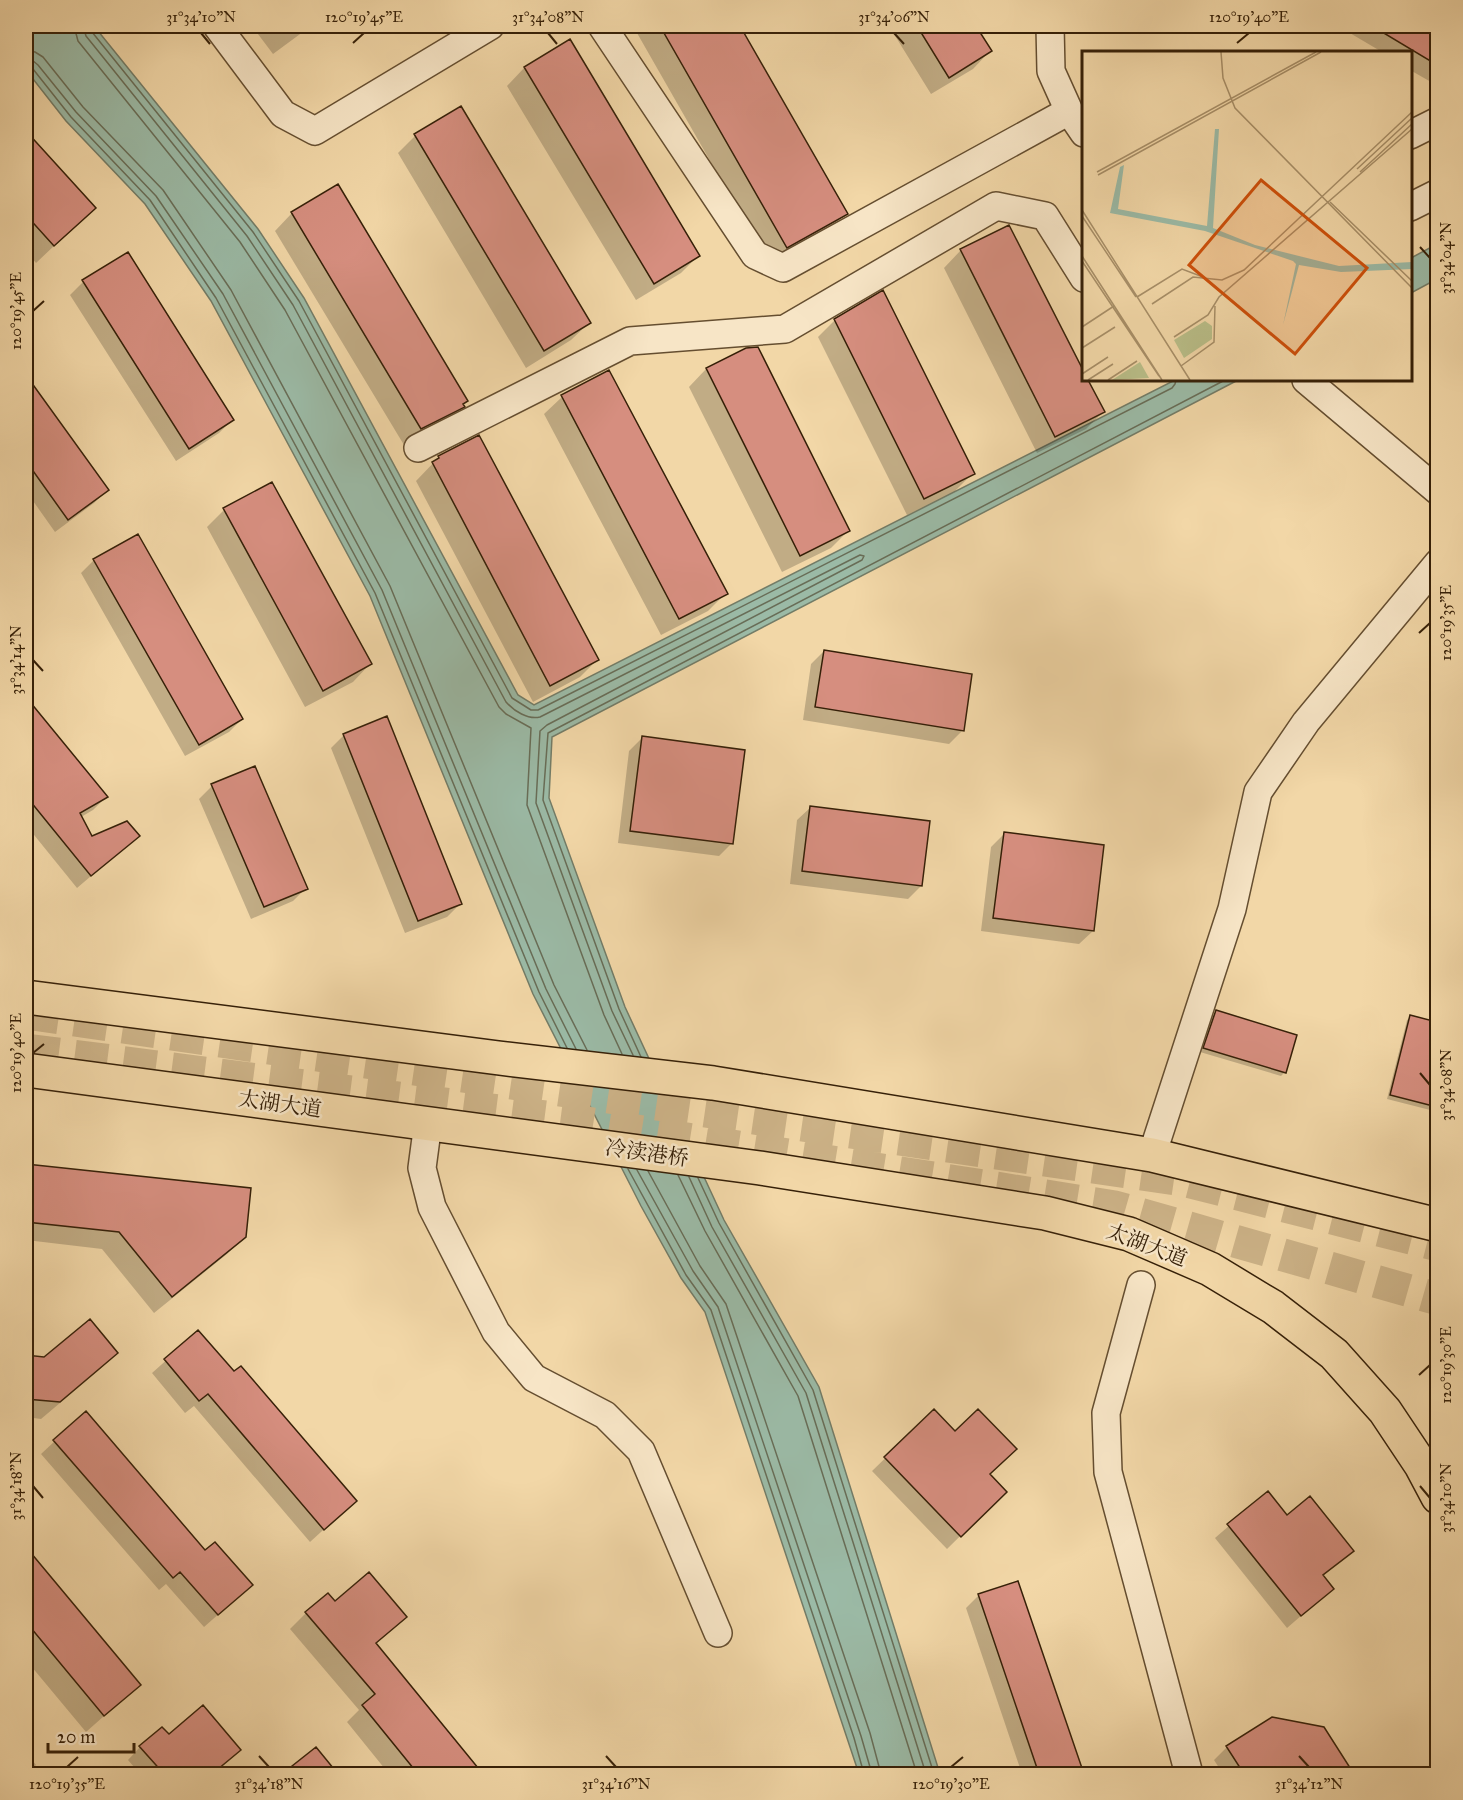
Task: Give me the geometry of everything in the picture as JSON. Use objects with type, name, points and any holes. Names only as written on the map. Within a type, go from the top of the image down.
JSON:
[{"type":"main road","points":[[26,997],[713,1083],[1152,1155],[1437,1225]]},
{"type":"main road","name":"太湖大道","points":[[26,1070],[534,1137]]},
{"type":"main road","name":"冷渎港桥","points":[[534,1137],[760,1168]]},
{"type":"main road","name":"太湖大道","points":[[760,1168],[1045,1214],[1129,1234],[1210,1269],[1273,1307],[1334,1354],[1385,1411],[1421,1465],[1437,1497]]},
{"type":"street","points":[[218,26],[283,114],[315,131],[490,26]]},
{"type":"street","points":[[602,26],[754,255],[783,268],[1076,122],[1051,71],[1050,26]]},
{"type":"street","points":[[1412,134],[1437,120]]},
{"type":"street","points":[[1412,206],[1437,193]]},
{"type":"street","points":[[418,448],[630,341],[785,329],[996,206],[1045,216],[1082,276]]},
{"type":"street","points":[[1307,381],[1437,491]]},
{"type":"street","points":[[1152,1155],[1232,909],[1258,792],[1306,722],[1437,563]]},
{"type":"street","points":[[428,1123],[422,1168],[432,1207],[496,1332],[534,1378],[605,1415],[641,1451],[718,1633]]},
{"type":"street","points":[[1142,1285],[1106,1413],[1108,1472],[1189,1774]]},
{"type":"water","points":[[26,26],[94,26],[258,229],[304,298],[518,695],[534,705],[1173,381],[1236,381],[552,737],[549,798],[625,1007],[724,1220],[819,1387],[940,1774],[859,1774],[705,1312],[681,1278],[641,1206],[533,994],[370,596],[211,301],[145,204],[66,121],[26,70]]},
{"type":"water","points":[[1437,244],[1437,279],[1412,292],[1412,257]]},
{"type":"building","points":[[660,26],[740,26],[848,214],[787,248]]},
{"type":"building","points":[[917,26],[976,26],[992,51],[949,78]]},
{"type":"building","points":[[1372,26],[1437,26],[1437,65]]},
{"type":"building","points":[[570,39],[700,256],[654,284],[524,67]]},
{"type":"building","points":[[461,106],[591,323],[544,351],[414,134]]},
{"type":"building","points":[[26,131],[96,208],[54,246],[26,215]]},
{"type":"building","points":[[338,184],[468,401],[463,404],[465,407],[421,429],[291,212]]},
{"type":"building","points":[[1009,225],[1082,368],[1082,381],[1089,381],[1105,412],[1055,437],[960,249]]},
{"type":"building","points":[[128,252],[234,420],[189,449],[82,280]]},
{"type":"building","points":[[883,290],[975,474],[924,499],[834,319]]},
{"type":"building","points":[[758,347],[850,531],[800,556],[706,368],[746,348]]},
{"type":"building","points":[[609,370],[728,594],[679,619],[561,395]]},
{"type":"building","points":[[26,375],[109,490],[68,520],[26,461]]},
{"type":"building","points":[[479,435],[599,660],[550,686],[432,462],[439,458],[438,456]]},
{"type":"building","points":[[272,482],[372,664],[323,691],[223,508]]},
{"type":"building","points":[[138,534],[243,719],[199,745],[93,559]]},
{"type":"building","points":[[824,650],[972,674],[964,731],[815,707]]},
{"type":"building","points":[[26,697],[108,797],[80,813],[92,836],[127,821],[140,836],[91,876],[26,796]]},
{"type":"building","points":[[387,716],[462,904],[418,921],[343,734]]},
{"type":"building","points":[[642,736],[745,750],[733,844],[630,831]]},
{"type":"building","points":[[255,766],[308,889],[264,907],[211,784]]},
{"type":"building","points":[[810,806],[930,821],[922,886],[802,871]]},
{"type":"building","points":[[1004,832],[1104,845],[1094,931],[993,918]]},
{"type":"building","points":[[1216,1010],[1297,1035],[1286,1073],[1203,1048]]},
{"type":"building","points":[[1410,1015],[1437,1022],[1437,1107],[1390,1095]]},
{"type":"building","points":[[26,1164],[251,1188],[246,1237],[172,1297],[119,1232],[26,1222]]},
{"type":"building","points":[[90,1319],[118,1353],[60,1402],[26,1399],[26,1355],[44,1357]]},
{"type":"building","points":[[198,1330],[234,1371],[241,1366],[357,1501],[324,1530],[208,1394],[199,1401],[164,1359]]},
{"type":"building","points":[[934,1409],[955,1431],[978,1409],[1017,1449],[990,1474],[1007,1492],[961,1537],[884,1457]]},
{"type":"building","points":[[86,1411],[205,1550],[215,1542],[253,1585],[218,1615],[180,1572],[173,1578],[53,1440]]},
{"type":"building","points":[[1268,1491],[1287,1515],[1310,1496],[1354,1551],[1323,1575],[1334,1589],[1301,1616],[1227,1524]]},
{"type":"building","points":[[26,1547],[141,1685],[104,1716],[26,1622]]},
{"type":"building","points":[[369,1572],[407,1617],[376,1643],[483,1774],[418,1774],[362,1705],[375,1694],[305,1612],[328,1593],[335,1601]]},
{"type":"building","points":[[1018,1581],[1084,1774],[1039,1774],[978,1594]]},
{"type":"building","points":[[203,1705],[241,1750],[212,1774],[164,1774],[139,1746],[162,1727],[169,1734]]},
{"type":"building","points":[[1272,1717],[1324,1727],[1354,1774],[1244,1774],[1226,1746]]},
{"type":"building","points":[[316,1747],[338,1774],[282,1774]]},
{"type":"tunnel","points":[[26,1013],[1183,1180],[1438,1245]]},
{"type":"tunnel","points":[[26,1050],[561,1119],[1115,1207],[1438,1299]]}]
